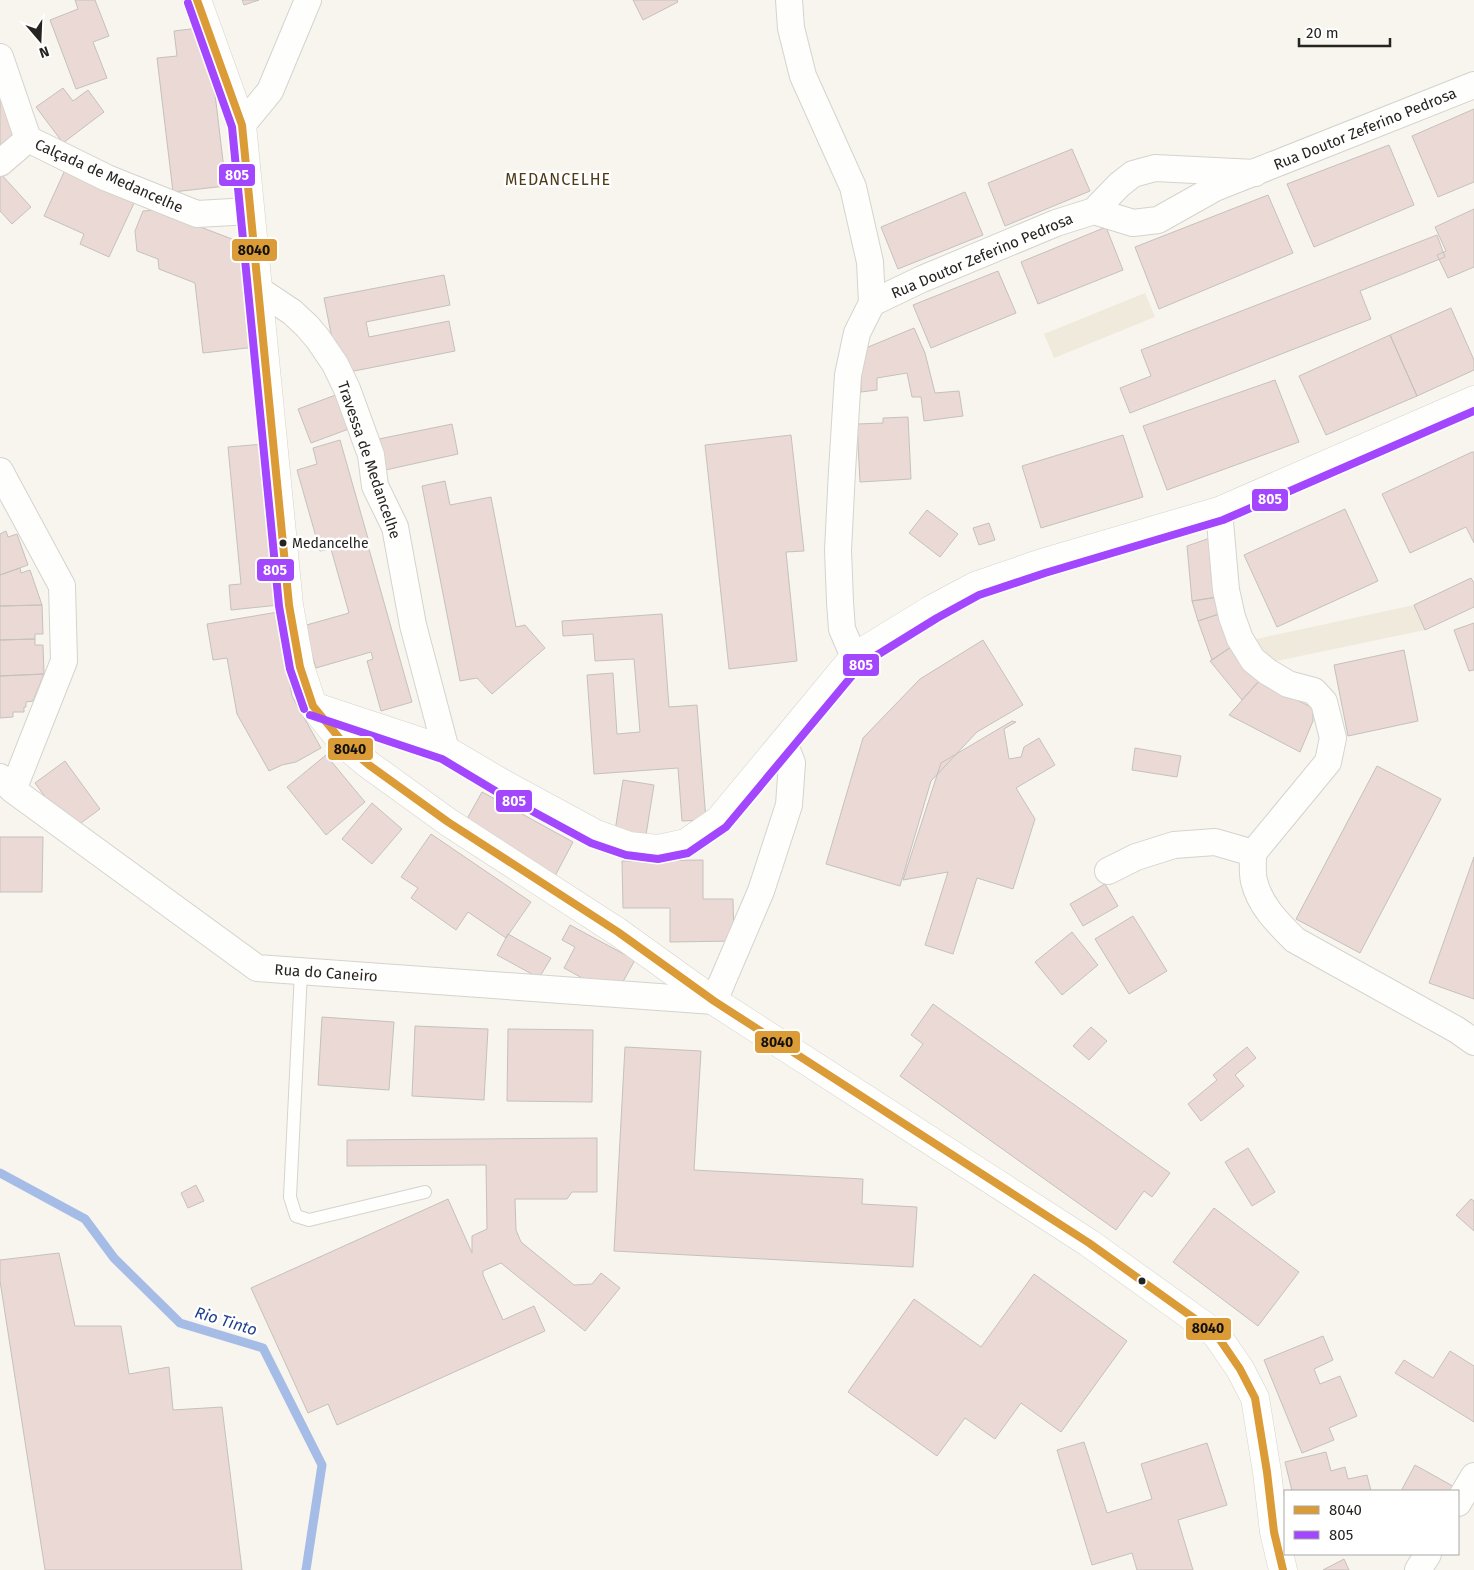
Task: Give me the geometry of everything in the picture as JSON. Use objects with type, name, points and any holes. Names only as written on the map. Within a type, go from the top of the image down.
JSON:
[{"type":"street","points":[[197,0],[242,125],[289,605],[300,667],[313,706],[345,745],[369,765],[448,822],[618,932],[714,1002],[1089,1243],[1216,1334],[1240,1369],[1255,1398],[1274,1532],[1283,1570]]},
{"type":"street","points":[[242,125],[270,91],[308,0]]},
{"type":"street","points":[[789,0],[791,28],[803,76],[853,188],[870,262],[872,303],[857,333],[848,375],[838,550],[842,629],[854,657]]},
{"type":"street","name":"Calçada de Medancelhe","points":[[0,57],[28,139],[107,178],[197,214],[250,211]]},
{"type":"street","name":"Rua Doutor Zeferino Pedrosa","points":[[1094,212],[1133,223],[1158,220],[1176,212],[1216,188],[1474,85]]},
{"type":"street","name":"Calçada de Medancelhe","points":[[0,162],[28,139]]},
{"type":"street","name":"Rua Doutor Zeferino Pedrosa","points":[[872,303],[922,278],[1047,226],[1094,212],[1119,185],[1134,174],[1155,168],[1255,174]]},
{"type":"street","name":"Travessa de Medancelhe","points":[[259,290],[292,312],[307,326],[335,364],[347,389],[370,455],[375,486],[395,527],[413,625],[446,750]]},
{"type":"street","points":[[313,706],[446,750],[596,834],[628,846],[658,849],[686,843],[720,820],[854,657],[932,609],[975,586],[1042,563],[1219,511],[1474,400]]},
{"type":"street","points":[[0,471],[62,586],[64,661],[6,783]]},
{"type":"street","points":[[1219,511],[1226,590],[1232,617],[1240,639],[1253,660],[1268,672],[1288,684],[1314,691],[1324,702],[1333,738],[1328,762],[1253,853],[1254,880],[1262,903],[1295,940],[1457,1030],[1474,1042]]},
{"type":"street","points":[[714,1002],[761,891],[790,805],[792,763],[784,742]]},
{"type":"street","name":"Rua do Caneiro","points":[[6,783],[257,968],[714,1002]]},
{"type":"street","points":[[1108,871],[1136,857],[1174,845],[1215,842],[1253,853]]},
{"type":"street","points":[[1459,1501],[1474,1476]]},
{"type":"street","points":[[1418,1570],[1427,1555]]},
{"type":"lane","points":[[301,972],[290,1197],[296,1216],[309,1220],[425,1192]]},
{"type":"shaded area","points":[[1145,293],[1155,317],[1054,358],[1044,334]]},
{"type":"shaded area","points":[[1471,578],[1474,583],[1425,630],[1272,662],[1256,639],[1414,605],[1420,618],[1415,604]]},
{"type":"building","points":[[75,0],[95,0],[109,36],[93,42],[107,78],[76,89],[50,20],[78,9]]},
{"type":"building","points":[[242,0],[259,0],[244,5]]},
{"type":"building","points":[[633,0],[677,0],[678,2],[643,20]]},
{"type":"building","points":[[207,27],[226,186],[173,192],[157,58],[177,56],[174,31]]},
{"type":"building","points":[[0,85],[21,144],[0,160]]},
{"type":"building","points":[[63,88],[73,101],[88,90],[104,112],[63,143],[36,107]]},
{"type":"building","points":[[1474,109],[1474,182],[1438,197],[1412,136]]},
{"type":"building","points":[[1389,145],[1414,205],[1314,247],[1287,184]]},
{"type":"building","points":[[1072,149],[1090,191],[1005,226],[988,183]]},
{"type":"building","points":[[65,170],[135,201],[109,257],[80,244],[84,234],[44,216]]},
{"type":"building","points":[[0,173],[31,207],[12,224],[0,211]]},
{"type":"building","points":[[965,192],[983,235],[898,269],[881,227]]},
{"type":"building","points":[[1268,195],[1293,253],[1159,309],[1135,247]]},
{"type":"building","points":[[1474,209],[1474,267],[1448,278],[1437,255],[1446,251],[1435,227]]},
{"type":"building","points":[[156,210],[245,244],[256,347],[203,353],[195,283],[159,269],[158,259],[137,251],[135,231],[143,211]]},
{"type":"building","points":[[1106,227],[1123,270],[1038,304],[1021,262]]},
{"type":"building","points":[[1437,235],[1445,257],[1360,291],[1371,319],[1130,413],[1120,388],[1151,376],[1141,350]]},
{"type":"building","points":[[998,271],[1016,313],[931,348],[913,305]]},
{"type":"building","points":[[444,275],[450,305],[366,322],[369,337],[449,321],[455,351],[339,374],[324,298]]},
{"type":"building","points":[[1451,308],[1474,360],[1474,370],[1417,396],[1390,335]]},
{"type":"building","points":[[914,328],[925,353],[935,393],[959,391],[963,416],[924,421],[921,397],[912,397],[907,373],[877,378],[877,390],[861,392],[861,350]]},
{"type":"building","points":[[1390,335],[1417,396],[1326,435],[1299,376]]},
{"type":"building","points":[[1275,380],[1299,442],[1167,490],[1143,426]]},
{"type":"building","points":[[341,393],[354,427],[311,443],[298,409]]},
{"type":"building","points":[[908,417],[911,479],[860,482],[857,424],[883,423],[883,418]]},
{"type":"building","points":[[452,424],[458,454],[381,471],[374,440]]},
{"type":"building","points":[[791,435],[804,551],[786,552],[797,661],[729,669],[705,445]]},
{"type":"building","points":[[1123,435],[1143,497],[1041,528],[1022,466]]},
{"type":"building","points":[[340,440],[412,702],[381,711],[367,661],[373,659],[371,652],[316,668],[303,626],[349,613],[331,549],[320,551],[297,470],[317,464],[313,448]]},
{"type":"building","points":[[264,444],[279,605],[231,610],[229,585],[241,584],[228,447]]},
{"type":"building","points":[[1474,452],[1474,543],[1466,527],[1410,553],[1382,494]]},
{"type":"building","points":[[445,481],[450,505],[491,497],[516,627],[525,625],[545,648],[492,694],[477,678],[460,681],[422,486]]},
{"type":"building","points":[[1345,509],[1378,581],[1277,627],[1244,555]]},
{"type":"building","points":[[927,510],[958,534],[940,557],[909,533]]},
{"type":"building","points":[[989,523],[995,540],[979,545],[973,528]]},
{"type":"building","points":[[6,531],[8,537],[17,534],[28,565],[0,575],[0,534]]},
{"type":"building","points":[[1213,537],[1218,597],[1192,601],[1187,546]]},
{"type":"building","points":[[20,568],[21,573],[30,570],[42,605],[0,606],[0,575]]},
{"type":"building","points":[[1471,578],[1474,583],[1474,607],[1425,630],[1414,605]]},
{"type":"building","points":[[1218,597],[1222,613],[1198,621],[1192,601]]},
{"type":"building","points":[[42,605],[43,634],[35,634],[35,639],[0,640],[0,606]]},
{"type":"building","points":[[278,612],[292,696],[321,748],[296,762],[282,765],[269,771],[237,714],[227,658],[213,660],[207,624]]},
{"type":"building","points":[[1222,613],[1234,645],[1212,660],[1198,621]]},
{"type":"building","points":[[662,614],[669,707],[697,705],[706,820],[682,821],[678,768],[594,774],[587,675],[613,673],[617,734],[640,732],[634,659],[595,661],[593,634],[563,636],[562,621]]},
{"type":"building","points":[[1474,623],[1474,670],[1469,671],[1454,630]]},
{"type":"building","points":[[35,639],[35,645],[43,645],[44,674],[0,676],[0,640]]},
{"type":"building","points":[[983,640],[1023,705],[977,732],[931,781],[900,886],[826,864],[863,738],[920,679]]},
{"type":"building","points":[[1234,645],[1259,681],[1242,700],[1210,661]]},
{"type":"building","points":[[1404,650],[1418,721],[1348,736],[1334,665]]},
{"type":"building","points":[[44,674],[33,701],[26,702],[24,712],[13,712],[13,717],[0,718],[0,676]]},
{"type":"building","points":[[1259,681],[1313,708],[1313,721],[1300,752],[1229,715]]},
{"type":"building","points":[[1012,721],[1016,722],[1004,729],[1009,759],[1021,757],[1024,747],[1039,738],[1055,765],[1016,788],[1035,819],[1013,889],[977,878],[953,954],[925,945],[948,872],[903,880],[941,763]]},
{"type":"building","points":[[1135,748],[1181,756],[1177,777],[1132,770]]},
{"type":"building","points":[[326,755],[365,802],[326,835],[287,787]]},
{"type":"building","points":[[65,761],[100,809],[70,831],[35,783]]},
{"type":"building","points":[[1377,766],[1441,799],[1360,953],[1296,919]]},
{"type":"building","points":[[623,780],[654,785],[646,835],[615,831]]},
{"type":"building","points":[[482,792],[573,842],[555,876],[463,826]]},
{"type":"building","points":[[372,803],[402,829],[372,864],[342,839]]},
{"type":"building","points":[[431,834],[531,902],[506,938],[468,912],[456,930],[411,898],[418,888],[401,877]]},
{"type":"building","points":[[0,837],[43,837],[42,892],[0,892]]},
{"type":"building","points":[[1474,857],[1474,999],[1429,983]]},
{"type":"building","points":[[703,860],[703,899],[733,899],[734,941],[670,942],[670,908],[623,908],[622,861]]},
{"type":"building","points":[[1105,884],[1118,906],[1083,926],[1070,904]]},
{"type":"building","points":[[1133,916],[1167,971],[1129,994],[1095,939]]},
{"type":"building","points":[[570,925],[635,960],[615,996],[564,968],[575,947],[562,940]]},
{"type":"building","points":[[1072,932],[1098,965],[1062,995],[1035,962]]},
{"type":"building","points":[[508,934],[551,958],[539,978],[497,955]]},
{"type":"building","points":[[933,1004],[1170,1173],[1152,1197],[1144,1191],[1116,1230],[900,1076],[923,1044],[911,1035]]},
{"type":"building","points":[[322,1017],[394,1022],[389,1090],[318,1085]]},
{"type":"building","points":[[415,1026],[488,1029],[484,1100],[412,1096]]},
{"type":"building","points":[[1091,1027],[1107,1041],[1089,1060],[1073,1046]]},
{"type":"building","points":[[508,1029],[593,1030],[592,1102],[507,1101]]},
{"type":"building","points":[[625,1047],[701,1051],[694,1170],[863,1179],[862,1204],[917,1207],[913,1267],[614,1251]]},
{"type":"building","points":[[1247,1047],[1256,1058],[1235,1075],[1244,1086],[1201,1121],[1188,1104],[1217,1080],[1213,1075]]},
{"type":"building","points":[[597,1138],[597,1192],[572,1192],[567,1199],[515,1199],[516,1230],[521,1242],[574,1285],[592,1284],[601,1273],[620,1288],[585,1331],[501,1263],[483,1271],[483,1275],[503,1320],[534,1306],[545,1331],[337,1425],[328,1404],[308,1413],[251,1288],[448,1199],[472,1253],[472,1236],[487,1229],[486,1165],[347,1166],[347,1140]]},
{"type":"building","points":[[1248,1148],[1275,1192],[1252,1206],[1225,1162]]},
{"type":"building","points":[[196,1185],[204,1201],[188,1208],[181,1193]]},
{"type":"building","points":[[1471,1199],[1474,1201],[1474,1231],[1456,1215]]},
{"type":"building","points":[[1214,1208],[1299,1272],[1258,1326],[1173,1262]]},
{"type":"building","points":[[59,1253],[75,1326],[121,1326],[129,1374],[169,1367],[173,1410],[222,1407],[242,1570],[45,1570],[0,1281],[0,1260]]},
{"type":"building","points":[[1034,1274],[1127,1341],[1061,1432],[1021,1403],[995,1439],[965,1418],[937,1456],[848,1392],[914,1299],[981,1347]]},
{"type":"building","points":[[1323,1336],[1333,1360],[1314,1369],[1320,1384],[1340,1376],[1357,1416],[1329,1428],[1334,1440],[1302,1453],[1264,1360]]},
{"type":"building","points":[[1450,1351],[1474,1366],[1474,1422],[1395,1373],[1404,1360],[1433,1378]]},
{"type":"building","points":[[1084,1442],[1107,1513],[1152,1499],[1141,1464],[1207,1443],[1227,1505],[1178,1520],[1193,1570],[1137,1570],[1132,1553],[1092,1565],[1057,1450]]},
{"type":"building","points":[[1326,1452],[1331,1471],[1345,1467],[1348,1479],[1367,1475],[1371,1490],[1292,1490],[1285,1462]]},
{"type":"building","points":[[1415,1465],[1458,1489],[1457,1490],[1402,1490]]},
{"type":"building","points":[[1344,1559],[1349,1570],[1323,1570]]},
{"type":"waterway","name":"Rio Tinto","points":[[0,1173],[85,1219],[114,1258],[180,1323],[263,1348],[322,1465],[306,1570]]},
{"type":"transit line","name":"8040","points":[[197,0],[242,125],[289,605],[300,667],[313,706],[345,745],[369,765],[448,822],[618,932],[714,1001],[1089,1243],[1216,1334],[1240,1369],[1255,1398],[1274,1532],[1283,1570]]},
{"type":"transit line","name":"805","points":[[188,3],[232,127],[279,606],[290,669],[304,709]]},
{"type":"transit line","name":"805","points":[[310,715],[442,759],[497,792],[591,843],[626,855],[658,859],[688,853],[726,827],[861,665],[937,618],[979,595],[1045,573],[1223,520],[1474,411]]},
{"type":"place","name":"Medancelhe","points":[[283,543]]},
{"type":"district","name":"MEDANCELHE","points":[[558,179]]}]
